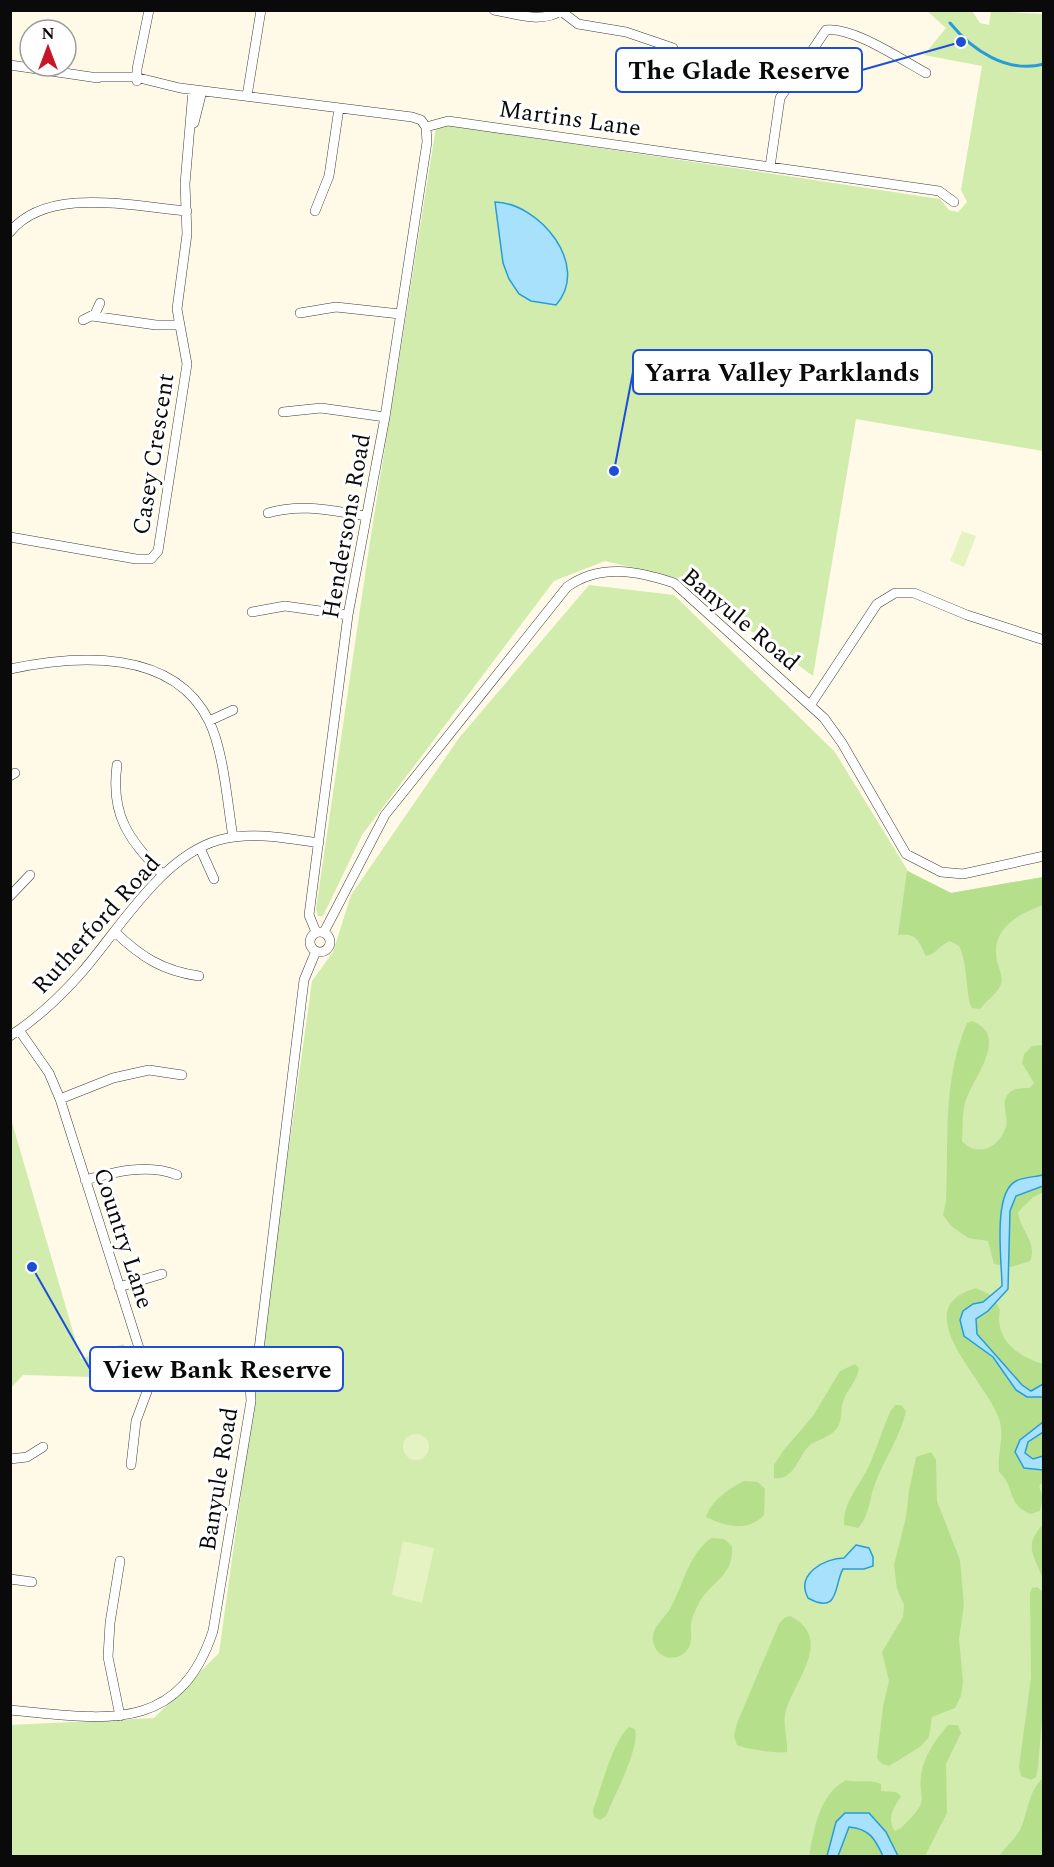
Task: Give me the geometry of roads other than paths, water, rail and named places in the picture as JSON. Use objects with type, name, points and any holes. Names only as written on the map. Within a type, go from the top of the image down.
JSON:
[{"type":"street","points":[[137,79],[148,10]]},
{"type":"street","points":[[247,96],[261,10]]},
{"type":"street","points":[[494,10],[538,18],[555,15],[561,11],[578,24],[632,34],[673,48]]},
{"type":"street","points":[[770,167],[780,98],[826,30],[835,29],[858,38],[926,73]]},
{"type":"street","name":"Martins Lane","points":[[10,65],[123,83],[137,79],[150,86],[417,118],[426,126],[448,121],[939,191],[954,202]]},
{"type":"street","name":"Casey Crescent","points":[[10,537],[136,560],[151,559],[156,555],[186,371],[186,350],[178,325],[177,303],[187,234],[186,170],[197,90]]},
{"type":"street","points":[[315,212],[329,176],[339,108]]},
{"type":"street","name":"Hendersons Road","points":[[320,932],[309,915],[348,615],[385,417],[427,142],[426,126]]},
{"type":"street","points":[[10,232],[18,223],[39,209],[61,204],[187,208]]},
{"type":"street","points":[[10,214],[18,223]]},
{"type":"street","points":[[92,316],[100,303]]},
{"type":"street","points":[[300,313],[336,307],[399,314]]},
{"type":"street","points":[[83,320],[92,316],[156,325],[178,325]]},
{"type":"street","points":[[283,412],[321,408],[385,417]]},
{"type":"street","points":[[268,513],[284,508],[310,507],[366,516]]},
{"type":"street","name":"Banyule Road","points":[[320,932],[385,814],[567,587],[583,576],[603,572],[649,575],[674,583],[811,704],[842,743],[897,843],[906,854],[941,872],[963,874],[1044,856]]},
{"type":"street","points":[[811,704],[877,604],[895,593],[914,593],[967,615],[1044,640]]},
{"type":"street","points":[[252,612],[285,606],[348,615]]},
{"type":"street","points":[[10,669],[78,660],[136,665],[161,674],[181,687],[194,699],[209,721],[220,761],[233,837]]},
{"type":"street","points":[[209,721],[233,710]]},
{"type":"street","points":[[117,765],[115,789],[123,826],[138,848],[163,875]]},
{"type":"street","name":"Rutherford Road","points":[[15,1033],[65,991],[163,875],[179,861],[200,848],[233,837],[257,836],[319,843]]},
{"type":"street","points":[[200,848],[214,879]]},
{"type":"street","points":[[10,896],[30,875]]},
{"type":"street","points":[[115,932],[135,951],[158,966],[180,974],[199,976]]},
{"type":"street","points":[[320,932],[331,940],[329,947],[323,951],[316,951],[310,943],[311,937],[320,932]]},
{"type":"street","name":"Banyule Road","points":[[10,1710],[120,1716],[144,1712],[162,1703],[181,1688],[205,1656],[213,1631],[251,1401],[249,1384],[257,1366],[304,980],[316,951]]},
{"type":"street","name":"Country Lane","points":[[15,1033],[49,1073],[60,1099],[139,1347],[155,1370]]},
{"type":"street","points":[[60,1099],[113,1078],[150,1070],[182,1076]]},
{"type":"street","points":[[85,1180],[112,1173],[161,1169],[177,1175]]},
{"type":"street","points":[[119,1287],[162,1274]]},
{"type":"street","points":[[130,1465],[136,1420],[155,1370],[249,1384]]},
{"type":"street","points":[[10,1459],[27,1457],[43,1447]]},
{"type":"street","points":[[120,1562],[110,1623],[108,1657],[120,1716]]},
{"type":"street","points":[[10,1579],[32,1582]]},
{"type":"water","points":[[495,202],[512,205],[528,213],[556,239],[564,256],[568,273],[565,289],[556,305],[531,301],[519,294],[509,279],[503,263]]},
{"type":"water","points":[[1043,1175],[1043,1186],[1016,1196],[1010,1211],[1008,1289],[988,1311],[976,1319],[977,1334],[1022,1385],[1031,1391],[1043,1384],[1043,1397],[1027,1397],[1016,1390],[993,1357],[964,1336],[960,1320],[963,1311],[973,1304],[983,1302],[1002,1286],[1001,1213],[1009,1188],[1016,1181]]},
{"type":"water","points":[[1043,1422],[1043,1432],[1028,1442],[1025,1453],[1033,1459],[1043,1456],[1043,1470],[1024,1468],[1015,1452],[1020,1440]]},
{"type":"water","points":[[856,1545],[869,1548],[873,1557],[873,1566],[864,1569],[843,1569],[831,1601],[818,1603],[808,1598],[805,1582],[814,1569],[829,1561],[844,1558]]},
{"type":"water","points":[[845,1813],[869,1813],[886,1832],[898,1856],[883,1856],[871,1836],[862,1830],[849,1827],[838,1856],[827,1856],[836,1822]]},
{"type":"waterway","points":[[950,23],[969,42],[1004,63],[1017,66],[1044,64]]},
{"type":"place","name":"The Glade Reserve","points":[[961,42]]},
{"type":"place","name":"Yarra Valley Parklands","points":[[614,471]]},
{"type":"place","name":"View Bank Reserve","points":[[32,1267]]}]
